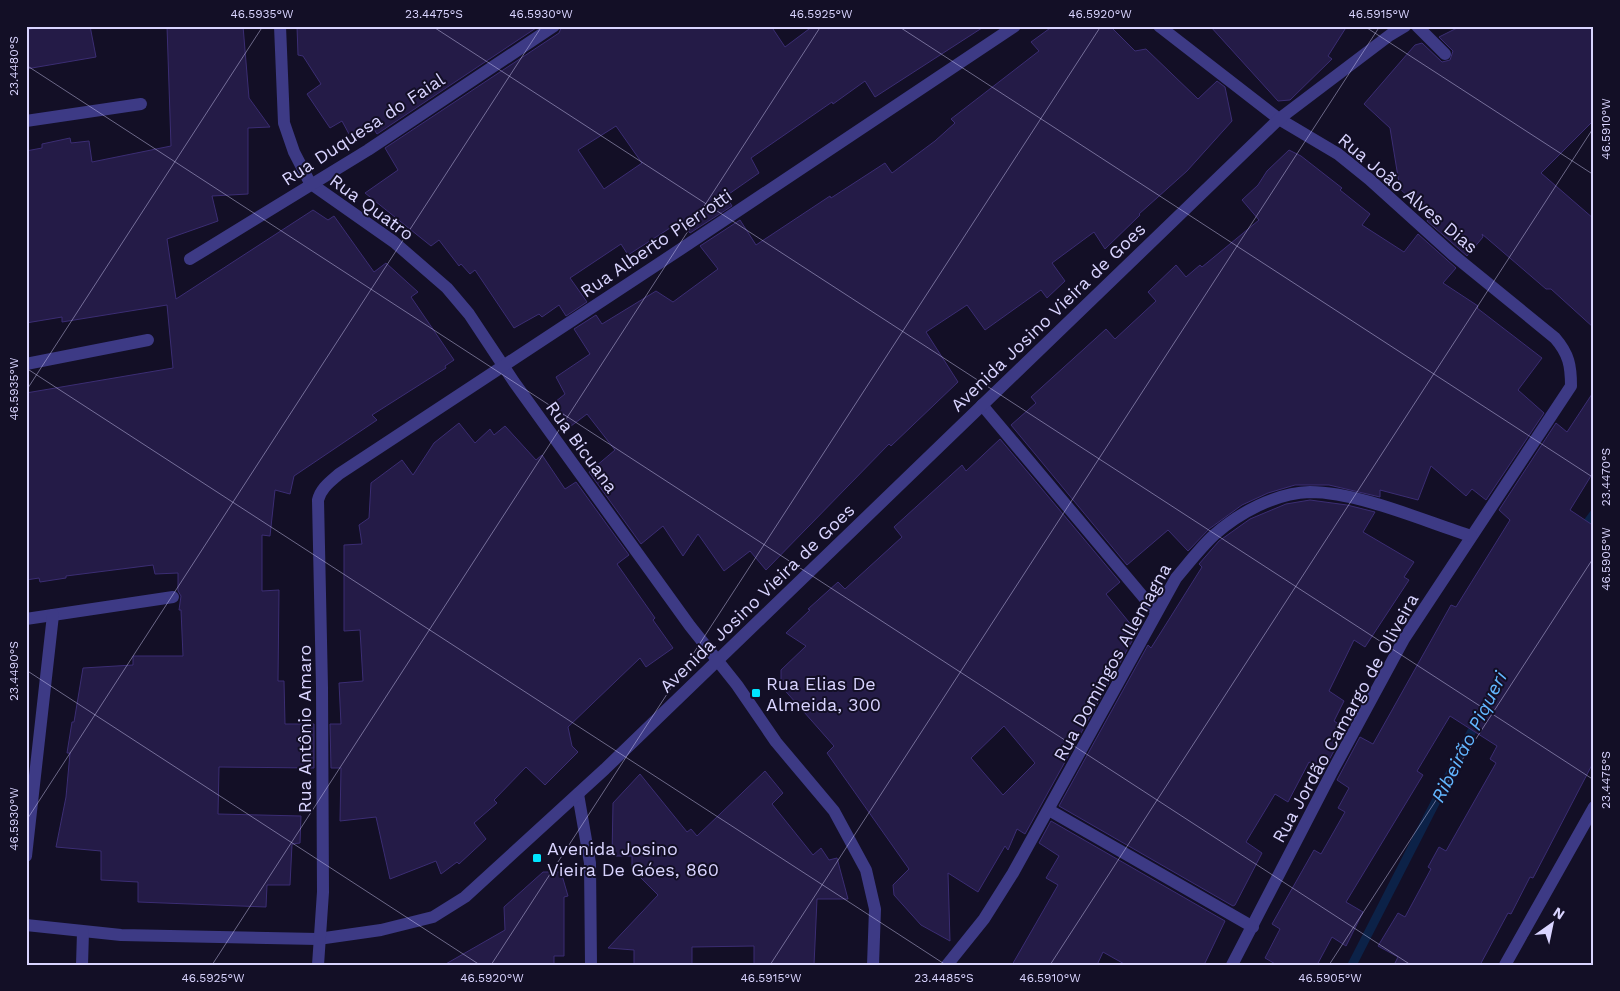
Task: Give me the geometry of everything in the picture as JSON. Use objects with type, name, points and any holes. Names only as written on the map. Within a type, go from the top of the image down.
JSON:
[{"type":"street","points":[[280,26],[284,123],[294,152],[310,184]]},
{"type":"street","name":"Rua Duquesa do Faial","points":[[190,258],[368,150],[554,26]]},
{"type":"street","name":"Rua Alberto Pierrotti","points":[[320,493],[339,474],[504,367],[631,280],[1015,26]]},
{"type":"street","name":"Rua João Alves Dias","points":[[1159,26],[1279,119],[1338,154],[1369,179],[1452,254],[1556,338],[1566,350],[1571,366]]},
{"type":"street","name":"Avenida Josino Vieira de Goes","points":[[26,925],[83,932],[181,938],[318,939],[381,930],[433,917],[466,897],[578,794],[1279,119],[1390,34],[1405,26]]},
{"type":"street","points":[[1417,26],[1445,54]]},
{"type":"street","points":[[26,121],[141,104]]},
{"type":"street","name":"Rua Quatro","points":[[310,184],[386,236],[414,259]]},
{"type":"street","name":"Rua Bicuana","points":[[414,259],[447,288],[458,301],[690,626],[776,742],[834,811],[866,870],[875,909],[873,965]]},
{"type":"street","points":[[26,364],[148,340]]},
{"type":"street","name":"Rua Jordão Camargo de Oliveira","points":[[1232,965],[1254,927],[1333,770],[1404,639],[1571,386],[1571,366]]},
{"type":"street","points":[[982,405],[1156,612]]},
{"type":"street","name":"Rua Domingos Allemagna","points":[[948,965],[984,919],[1049,810],[1176,578],[1213,536],[1237,517],[1286,496],[1308,492],[1335,494],[1471,536]]},
{"type":"street","name":"Rua Antônio Amaro","points":[[318,965],[318,939],[323,892],[320,493]]},
{"type":"street","points":[[26,620],[173,597]]},
{"type":"street","points":[[26,856],[53,615]]},
{"type":"street","points":[[578,794],[590,863],[590,965]]},
{"type":"street","points":[[1505,965],[1594,807]]},
{"type":"street","points":[[1049,810],[1254,927]]},
{"type":"street","points":[[82,965],[83,932]]},
{"type":"building","points":[[45,26],[90,26],[96,57],[26,69],[26,30]]},
{"type":"building","points":[[167,26],[243,26],[249,98],[270,127],[248,128],[248,194],[212,196],[218,221],[167,239],[176,299],[313,210],[328,220],[334,216],[374,272],[386,263],[418,292],[411,297],[454,360],[445,366],[446,368],[372,415],[377,420],[294,476],[290,494],[275,490],[270,536],[262,535],[262,591],[279,590],[278,681],[284,681],[285,724],[314,724],[314,768],[219,767],[218,814],[301,816],[300,843],[292,844],[290,885],[267,885],[266,907],[138,902],[138,882],[101,880],[101,851],[56,847],[66,797],[70,753],[67,753],[83,668],[133,665],[133,656],[183,656],[181,610],[179,610],[181,596],[178,591],[178,573],[155,574],[153,565],[66,576],[66,578],[40,582],[39,578],[26,580],[26,393],[173,368],[167,305],[62,322],[62,317],[26,323],[26,151],[42,148],[42,144],[70,138],[71,143],[89,141],[92,162],[171,146]]},
{"type":"building","points":[[297,26],[539,26],[377,134],[371,125],[354,136],[352,133],[349,134],[342,121],[330,128],[307,94],[321,84],[303,56],[298,55]]},
{"type":"building","points":[[562,26],[771,26],[785,47],[813,26],[985,26],[875,97],[865,81],[833,104],[832,102],[751,158],[759,173],[726,196],[732,206],[690,233],[681,221],[628,255],[621,244],[570,278],[587,302],[566,316],[559,305],[542,317],[539,314],[514,328],[475,270],[470,274],[461,264],[459,266],[439,240],[431,246],[365,193],[398,170],[385,148],[559,33]],"holes":[[[616,126],[642,163],[604,189],[578,150]]]},
{"type":"building","points":[[1053,26],[1110,26],[1135,51],[1146,49],[1198,99],[1217,81],[1225,87],[1232,121],[1187,171],[1139,214],[1105,249],[1094,232],[1052,263],[1065,281],[1047,298],[1041,290],[985,330],[967,305],[926,332],[958,382],[891,446],[889,444],[766,570],[750,551],[724,571],[698,534],[683,556],[663,526],[641,544],[589,472],[615,450],[587,414],[571,426],[555,402],[565,394],[556,377],[590,354],[574,329],[596,315],[602,324],[656,291],[673,302],[718,269],[700,246],[740,220],[756,245],[830,196],[831,198],[885,163],[892,173],[935,141],[955,123],[951,119],[1039,51],[1031,42]]},
{"type":"building","points":[[1210,26],[1347,26],[1328,56],[1332,59],[1290,100],[1278,101]]},
{"type":"building","points":[[1461,26],[1594,26],[1594,120],[1541,173],[1594,219],[1594,328],[1551,289],[1546,289],[1482,234],[1483,237],[1467,256],[1427,221],[1430,216],[1400,189],[1390,128],[1364,104],[1415,45],[1422,43],[1442,62],[1450,60],[1453,51],[1439,37]]},
{"type":"building","points":[[1289,150],[1301,156],[1342,188],[1340,190],[1370,214],[1362,225],[1404,252],[1418,234],[1456,268],[1443,283],[1478,306],[1477,308],[1542,358],[1518,390],[1544,413],[1486,500],[1472,489],[1466,496],[1431,466],[1418,500],[1380,490],[1380,497],[1329,485],[1295,485],[1268,493],[1242,505],[1209,529],[1188,551],[1168,530],[1127,565],[1011,425],[1036,403],[1031,397],[1106,329],[1115,339],[1156,301],[1148,292],[1176,265],[1186,277],[1200,265],[1202,267],[1259,220],[1242,200],[1258,185],[1267,171]]},
{"type":"building","points":[[1594,391],[1594,471],[1570,510],[1594,526],[1594,761],[1533,878],[1530,877],[1511,914],[1508,913],[1480,965],[1394,965],[1398,957],[1378,946],[1398,913],[1405,917],[1431,869],[1428,867],[1439,847],[1446,851],[1496,763],[1490,759],[1497,746],[1450,716],[1417,771],[1423,775],[1346,902],[1363,912],[1346,946],[1332,937],[1317,965],[1277,965],[1265,958],[1280,929],[1272,924],[1314,850],[1321,854],[1345,812],[1338,808],[1349,788],[1337,780],[1360,737],[1373,744],[1451,605],[1456,607],[1510,520],[1499,510],[1556,423],[1567,432]]},
{"type":"building","points":[[459,423],[475,443],[490,429],[494,435],[505,426],[536,460],[542,455],[565,489],[576,482],[629,555],[617,564],[655,618],[653,620],[673,648],[646,667],[640,658],[568,727],[572,746],[578,752],[545,785],[526,767],[494,800],[497,803],[474,823],[486,839],[459,864],[457,862],[441,874],[436,861],[390,879],[376,817],[340,821],[341,768],[331,768],[330,724],[341,724],[339,683],[363,681],[360,630],[344,631],[344,545],[362,544],[359,525],[369,518],[371,483],[402,460],[413,475],[434,443]]},
{"type":"building","points":[[1000,439],[1120,582],[1106,594],[1137,632],[1025,834],[1017,829],[1008,850],[1005,846],[978,892],[948,873],[950,941],[921,925],[894,895],[893,885],[909,869],[827,753],[834,746],[781,686],[781,670],[806,646],[786,633],[810,610],[808,609],[838,582],[845,589],[902,537],[894,527],[962,465],[966,471]],"holes":[[[1004,726],[1035,763],[1003,795],[971,758]]]},
{"type":"building","points":[[1310,500],[1347,505],[1375,512],[1363,532],[1414,562],[1404,577],[1409,580],[1365,647],[1354,640],[1329,691],[1344,701],[1334,721],[1346,729],[1323,771],[1309,762],[1288,802],[1275,794],[1246,842],[1262,853],[1233,906],[1059,806],[1148,645],[1151,648],[1202,567],[1199,564],[1219,541],[1250,519],[1286,504]]},
{"type":"building","points":[[765,771],[783,793],[772,804],[813,855],[821,848],[829,860],[837,858],[848,899],[817,899],[814,965],[754,965],[754,946],[692,947],[692,965],[634,965],[634,950],[608,948],[658,895],[632,869],[632,856],[612,856],[613,803],[640,774],[687,832],[691,829],[697,836]]},
{"type":"building","points":[[1051,821],[1225,921],[1204,965],[1126,965],[1103,952],[1097,965],[1012,965],[1058,885],[1046,878],[1059,856],[1039,843]]},
{"type":"building","points":[[543,872],[561,872],[568,896],[564,897],[564,956],[554,956],[554,965],[444,965],[505,930],[504,907]]},
{"type":"waterway","name":"Ribeirão Piqueri","points":[[1582,530],[1594,514]]},
{"type":"waterway","name":"Ribeirão Piqueri","points":[[1352,965],[1477,721]]},
{"type":"place","name":"Rua Elias De Almeida, 300","points":[[756,693]]},
{"type":"place","name":"Avenida Josino Vieira De Góes, 860","points":[[537,858]]}]
